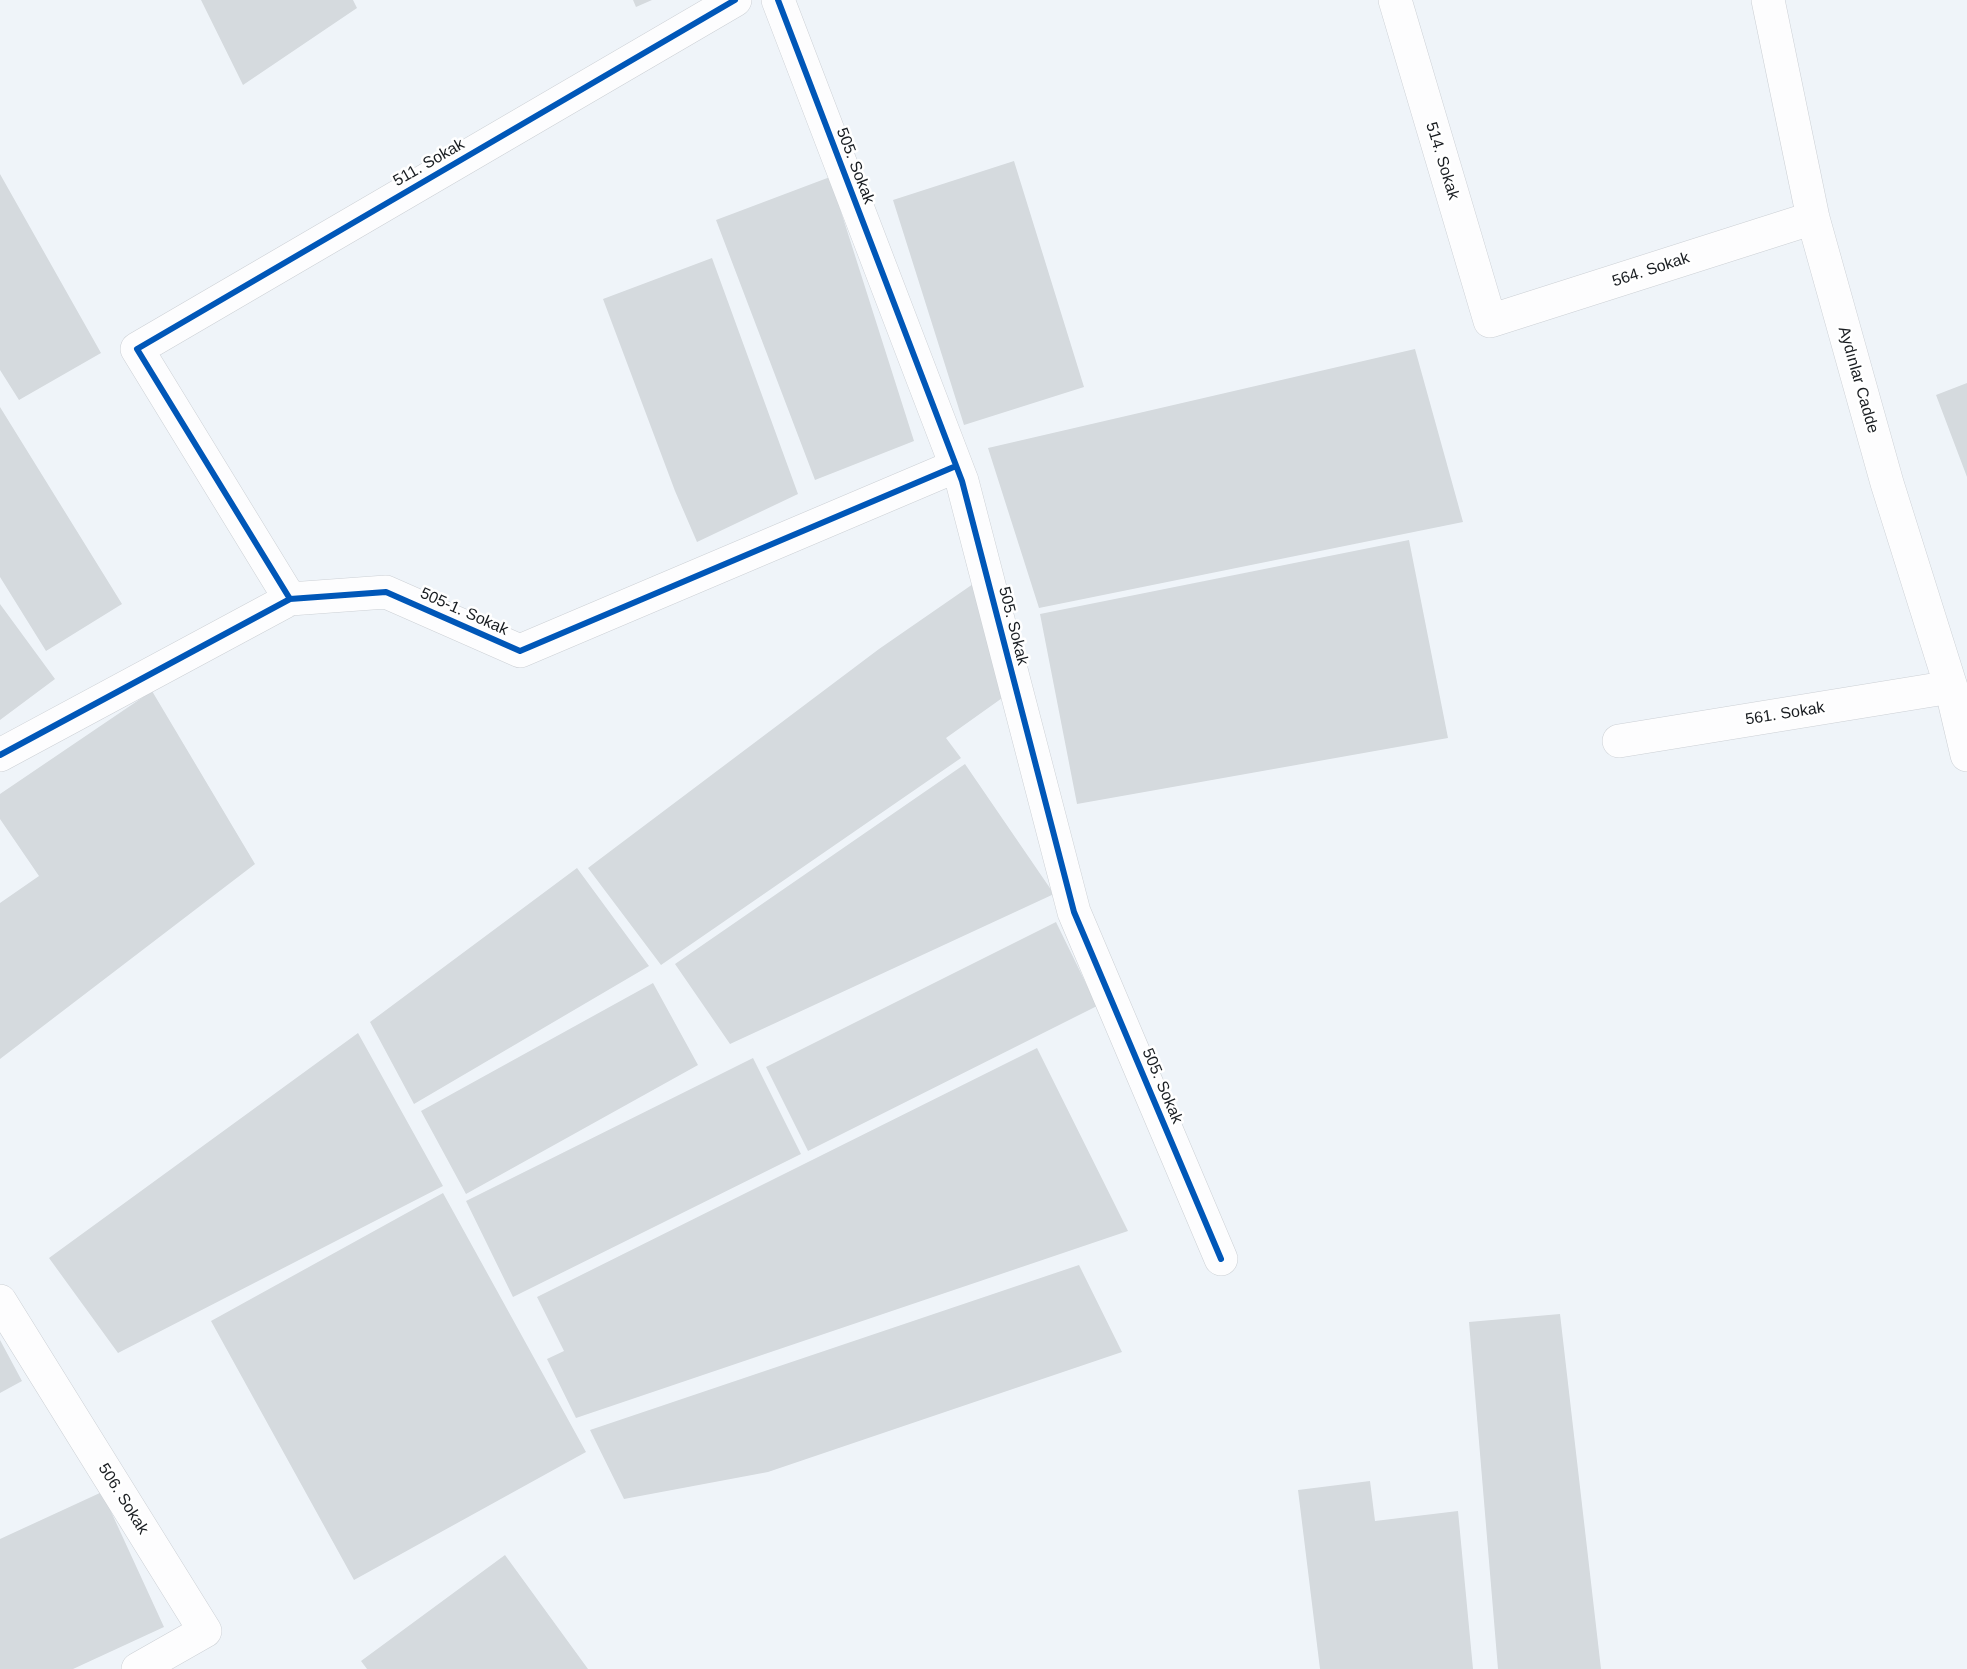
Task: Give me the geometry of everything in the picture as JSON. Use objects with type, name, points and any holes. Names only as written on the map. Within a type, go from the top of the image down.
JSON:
[{"type":"street","name":"511. Sokak","points":[[290,599],[137,349],[735,0]]},
{"type":"street","name":"505. Sokak","points":[[778,0],[962,481],[1074,912],[1221,1259]]},
{"type":"street","name":"514. Sokak","points":[[1395,0],[1490,321]]},
{"type":"street","name":"Aydınlar Cadde","points":[[1768,0],[1813,218],[1887,483],[1951,687],[1967,755]]},
{"type":"street","name":"564. Sokak","points":[[1490,321],[1813,218]]},
{"type":"street","name":"505-1. Sokak","points":[[0,755],[290,599],[386,592],[520,651],[956,466]]},
{"type":"street","name":"561. Sokak","points":[[1619,741],[1951,687]]},
{"type":"street","name":"506. Sokak","points":[[0,1301],[205,1631],[138,1669]]},
{"type":"building","points":[[201,0],[353,0],[357,8],[243,85]]},
{"type":"building","points":[[633,0],[652,0],[636,7]]},
{"type":"building","points":[[1014,161],[1084,387],[964,425],[893,200]]},
{"type":"building","points":[[0,174],[101,353],[19,400],[0,370]]},
{"type":"building","points":[[830,177],[914,441],[815,480],[716,220]]},
{"type":"building","points":[[712,258],[798,494],[697,542],[675,491],[603,299]]},
{"type":"building","points":[[1415,349],[1463,522],[1039,608],[988,448]]},
{"type":"building","points":[[1967,383],[1967,477],[1936,395]]},
{"type":"building","points":[[0,407],[122,604],[46,651],[0,577]]},
{"type":"building","points":[[1409,540],[1448,738],[1077,804],[1040,614]]},
{"type":"building","points":[[973,584],[1005,696],[946,738],[961,758],[661,965],[588,868],[879,649]]},
{"type":"building","points":[[0,604],[55,679],[0,720]]},
{"type":"building","points":[[152,691],[255,864],[0,1059],[0,903],[39,876],[0,819],[0,794]]},
{"type":"building","points":[[965,764],[1054,894],[730,1044],[675,964]]},
{"type":"building","points":[[577,868],[649,966],[414,1104],[370,1022]]},
{"type":"building","points":[[1056,922],[1097,1006],[808,1151],[766,1067]]},
{"type":"building","points":[[653,983],[698,1065],[466,1194],[421,1111]]},
{"type":"building","points":[[358,1033],[443,1186],[118,1353],[49,1258]]},
{"type":"building","points":[[1037,1048],[1128,1231],[576,1418],[547,1359],[564,1351],[537,1297]]},
{"type":"building","points":[[753,1058],[801,1154],[513,1297],[466,1201]]},
{"type":"building","points":[[443,1193],[586,1452],[354,1580],[211,1321]]},
{"type":"building","points":[[1079,1265],[1122,1352],[768,1472],[624,1499],[590,1430]]},
{"type":"building","points":[[1560,1314],[1601,1669],[1498,1669],[1469,1322]]},
{"type":"building","points":[[0,1340],[22,1381],[0,1393]]},
{"type":"building","points":[[1370,1481],[1375,1521],[1458,1511],[1473,1669],[1320,1669],[1298,1490]]},
{"type":"building","points":[[102,1492],[164,1627],[73,1669],[0,1669],[0,1539]]},
{"type":"building","points":[[505,1555],[588,1669],[367,1669],[361,1661]]},
{"type":"cycle path","points":[[290,599],[137,349],[735,0]]},
{"type":"cycle path","points":[[778,0],[962,481],[1074,912],[1221,1259]]},
{"type":"cycle path","points":[[0,755],[290,599],[386,592],[520,651],[956,466]]}]
